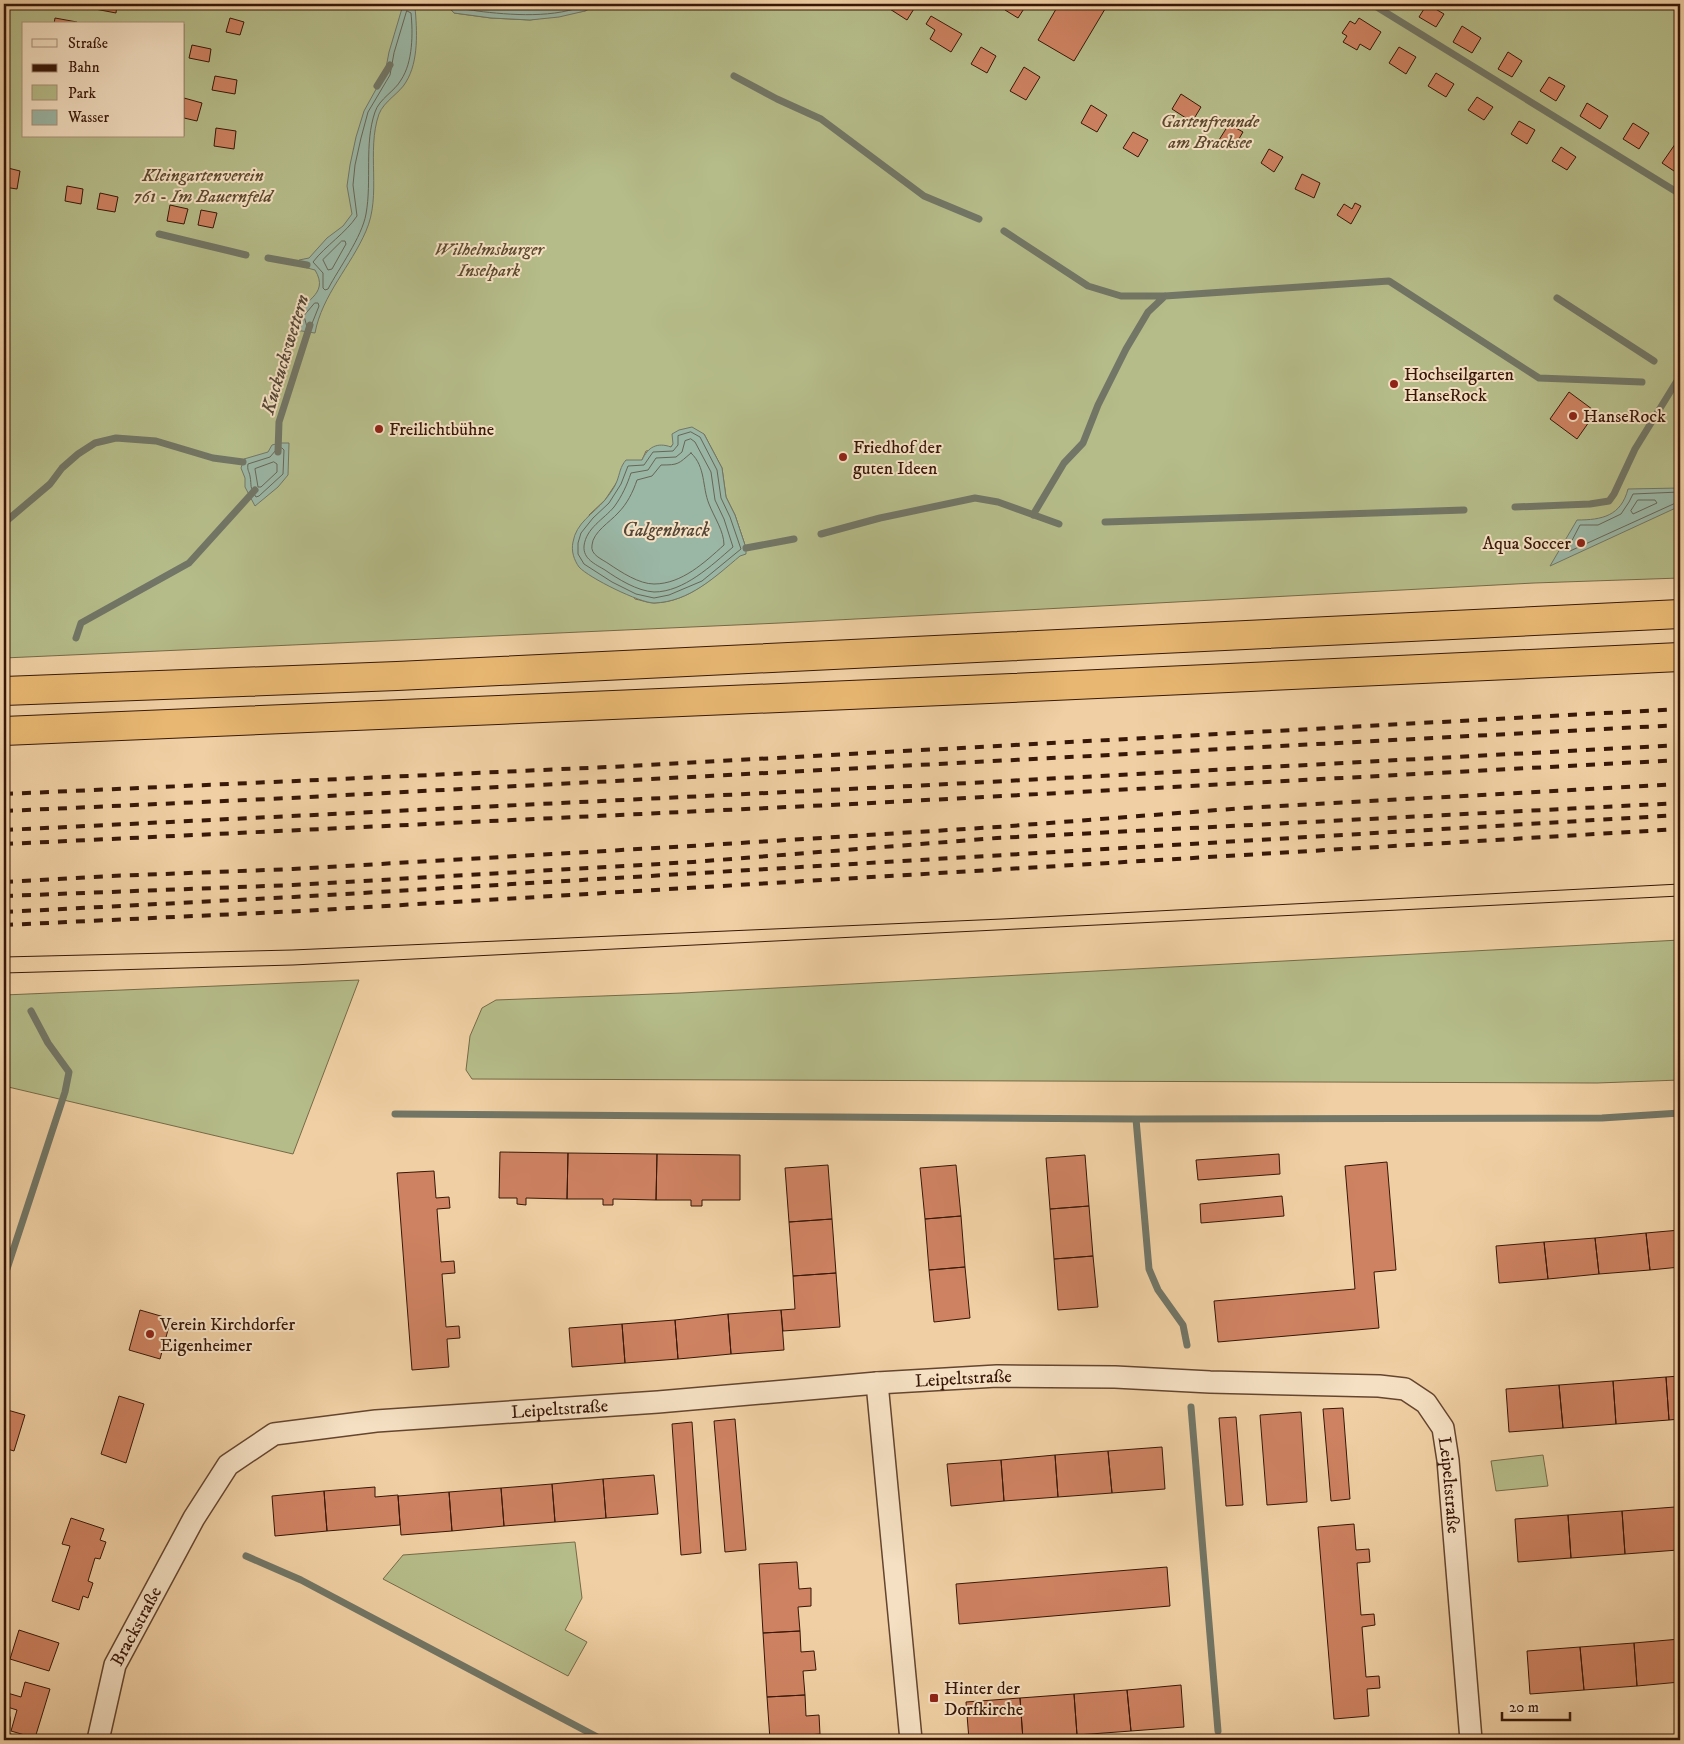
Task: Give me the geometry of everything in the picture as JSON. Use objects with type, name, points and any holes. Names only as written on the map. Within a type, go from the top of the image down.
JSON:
[{"type":"highway","points":[[4,691],[407,676],[1680,614]]},
{"type":"highway","points":[[4,730],[979,690],[1680,657]]},
{"type":"street","name":"Leipeltstraße","points":[[194,1518],[228,1465],[274,1434],[376,1421],[648,1403],[997,1376],[1105,1377],[1210,1382],[1379,1386],[1405,1389],[1426,1403],[1443,1428],[1448,1460],[1471,1740]]},
{"type":"street","points":[[877,1384],[912,1740]]},
{"type":"street","name":"Brackstraße","points":[[98,1740],[115,1665],[194,1518]]},
{"type":"lane","points":[[4,1718],[4,1736],[10,1740]]},
{"type":"green space","name":"Wilhelmsburger Inselpark","points":[[4,4],[446,4],[454,13],[491,18],[530,20],[585,11],[598,4],[1680,4],[1680,578],[1534,583],[780,623],[4,658]],"holes":[[[704,434],[722,468],[726,497],[735,515],[746,548],[715,576],[681,597],[654,603],[635,599],[589,515],[605,500],[617,482],[642,460],[646,451],[671,447],[673,444]]]},
{"type":"green space","points":[[1680,940],[1680,1080],[1597,1083],[472,1079],[466,1070],[470,1036],[482,1008],[496,1000],[682,993]]},
{"type":"green space","points":[[359,980],[293,1154],[4,1086],[4,995]]},
{"type":"green space","points":[[1543,1455],[1548,1486],[1496,1491],[1491,1461]]},
{"type":"green space","points":[[575,1542],[582,1598],[565,1630],[587,1642],[568,1676],[383,1579],[403,1555]]},
{"type":"water","points":[[446,4],[598,4],[585,11],[559,17],[530,20],[491,18],[454,13]]},
{"type":"water","points":[[403,5],[415,7],[415,55],[406,82],[381,109],[375,128],[374,188],[371,217],[360,244],[330,293],[315,333],[295,330],[300,325],[298,317],[300,311],[317,292],[319,286],[319,279],[315,270],[300,266],[299,260],[309,258],[327,238],[343,226],[352,214],[347,186],[356,137],[364,111],[385,73],[389,52]]},
{"type":"water","name":"Galgenbrack","points":[[692,427],[704,434],[722,468],[726,497],[735,515],[746,548],[746,554],[740,556],[711,580],[690,593],[667,602],[647,602],[615,589],[585,572],[579,567],[574,558],[573,542],[581,524],[612,491],[626,460],[642,460],[650,449],[657,445],[671,447],[673,444],[672,434]]},
{"type":"water","points":[[289,443],[288,475],[278,487],[255,506],[245,487],[245,478],[241,468],[244,459],[268,452],[272,445]]},
{"type":"water","name":"Aqua Soccer","points":[[1680,488],[1680,506],[1550,566],[1577,520],[1595,519],[1609,515],[1621,505],[1628,489]]},
{"type":"building","points":[[96,4],[117,4],[116,13],[95,9]]},
{"type":"building","points":[[882,4],[917,4],[907,20]]},
{"type":"building","points":[[1009,4],[1027,4],[1018,18],[1005,10]]},
{"type":"building","points":[[1059,4],[1108,4],[1074,61],[1038,40]]},
{"type":"building","points":[[1427,4],[1444,14],[1436,27],[1419,17]]},
{"type":"building","points":[[931,16],[962,34],[951,52],[930,39],[935,30],[926,24]]},
{"type":"building","points":[[55,18],[77,22],[54,22]]},
{"type":"building","points":[[230,18],[244,22],[240,35],[226,32]]},
{"type":"building","points":[[1359,18],[1381,32],[1370,50],[1360,44],[1357,50],[1343,42],[1347,36],[1342,33],[1350,21],[1355,24]]},
{"type":"building","points":[[1462,26],[1481,38],[1472,53],[1453,42]]},
{"type":"building","points":[[192,45],[211,49],[209,62],[189,58]]},
{"type":"building","points":[[981,47],[996,56],[987,73],[971,64]]},
{"type":"building","points":[[1399,47],[1416,57],[1406,74],[1389,63]]},
{"type":"building","points":[[1508,52],[1522,61],[1512,77],[1498,69]]},
{"type":"building","points":[[1024,67],[1040,77],[1026,100],[1010,91]]},
{"type":"building","points":[[1436,73],[1454,84],[1446,97],[1428,86]]},
{"type":"building","points":[[215,76],[237,80],[235,94],[212,90]]},
{"type":"building","points":[[1549,77],[1565,86],[1556,101],[1540,91]]},
{"type":"building","points":[[1181,94],[1201,107],[1192,122],[1172,109]]},
{"type":"building","points":[[1477,97],[1493,107],[1484,120],[1468,110]]},
{"type":"building","points":[[185,98],[202,103],[197,121],[185,118]]},
{"type":"building","points":[[1587,103],[1608,116],[1600,129],[1580,116]]},
{"type":"building","points":[[1091,105],[1107,115],[1097,132],[1081,123]]},
{"type":"building","points":[[1519,121],[1535,130],[1527,144],[1511,134]]},
{"type":"building","points":[[1633,123],[1649,133],[1639,149],[1623,139]]},
{"type":"building","points":[[1229,124],[1243,132],[1233,149],[1219,140]]},
{"type":"building","points":[[216,128],[236,131],[234,149],[214,146]]},
{"type":"building","points":[[1133,132],[1148,140],[1138,157],[1123,148]]},
{"type":"building","points":[[1678,140],[1680,142],[1680,168],[1677,173],[1662,163]]},
{"type":"building","points":[[1561,147],[1576,157],[1567,170],[1552,161]]},
{"type":"building","points":[[1269,149],[1283,157],[1274,172],[1261,163]]},
{"type":"building","points":[[4,167],[20,171],[17,189],[4,187]]},
{"type":"building","points":[[1302,174],[1320,183],[1314,198],[1295,189]]},
{"type":"building","points":[[67,186],[83,189],[81,204],[65,201]]},
{"type":"building","points":[[100,193],[118,197],[115,212],[97,209]]},
{"type":"building","points":[[1355,203],[1361,206],[1351,224],[1337,215],[1344,204],[1352,209]]},
{"type":"building","points":[[170,205],[188,209],[184,224],[167,221]]},
{"type":"building","points":[[201,210],[217,213],[213,228],[198,225]]},
{"type":"building","name":"HanseRock","points":[[1569,392],[1596,412],[1577,439],[1550,419]]},
{"type":"building","points":[[500,1152],[568,1153],[567,1199],[526,1198],[526,1205],[517,1204],[517,1198],[499,1198]]},
{"type":"building","points":[[568,1153],[657,1154],[656,1200],[613,1199],[613,1205],[603,1205],[603,1199],[567,1199]]},
{"type":"building","points":[[657,1154],[740,1155],[740,1200],[702,1200],[702,1206],[691,1206],[691,1200],[656,1200]]},
{"type":"building","points":[[1279,1154],[1280,1174],[1198,1180],[1196,1160]]},
{"type":"building","points":[[1085,1155],[1089,1206],[1050,1209],[1046,1158]]},
{"type":"building","points":[[1387,1162],[1396,1270],[1374,1272],[1379,1328],[1218,1342],[1214,1301],[1355,1289],[1345,1166]]},
{"type":"building","points":[[828,1165],[832,1219],[789,1222],[785,1168]]},
{"type":"building","points":[[956,1165],[961,1216],[925,1219],[920,1168]]},
{"type":"building","points":[[434,1171],[436,1198],[449,1197],[450,1208],[437,1209],[441,1262],[454,1261],[455,1273],[442,1274],[446,1327],[459,1326],[460,1338],[447,1339],[449,1367],[412,1370],[397,1173]]},
{"type":"building","points":[[1282,1196],[1284,1216],[1201,1223],[1200,1204]]},
{"type":"building","points":[[1089,1206],[1093,1256],[1054,1259],[1050,1209]]},
{"type":"building","points":[[961,1216],[965,1267],[929,1270],[925,1219]]},
{"type":"building","points":[[832,1219],[836,1273],[793,1276],[789,1222]]},
{"type":"building","points":[[1680,1230],[1680,1267],[1650,1270],[1646,1233]]},
{"type":"building","points":[[1646,1233],[1650,1270],[1599,1274],[1595,1238]]},
{"type":"building","points":[[1595,1238],[1599,1274],[1548,1279],[1544,1242]]},
{"type":"building","points":[[1544,1242],[1548,1279],[1499,1283],[1496,1246]]},
{"type":"building","points":[[1093,1256],[1098,1307],[1058,1310],[1054,1259]]},
{"type":"building","points":[[965,1267],[970,1318],[934,1322],[929,1270]]},
{"type":"building","points":[[836,1273],[840,1327],[783,1331],[781,1310],[795,1309],[793,1276]]},
{"type":"building","name":"Verein Kirchdorfer Eigenheimer","points":[[140,1310],[171,1319],[160,1359],[129,1350]]},
{"type":"building","points":[[781,1310],[784,1350],[731,1354],[728,1314]]},
{"type":"building","points":[[728,1314],[731,1354],[678,1359],[675,1320]]},
{"type":"building","points":[[675,1320],[678,1359],[625,1363],[622,1324]]},
{"type":"building","points":[[622,1324],[625,1363],[572,1367],[569,1328]]},
{"type":"building","points":[[1680,1376],[1680,1419],[1669,1420],[1666,1377]]},
{"type":"building","points":[[1666,1377],[1669,1420],[1616,1424],[1613,1381]]},
{"type":"building","points":[[1613,1381],[1616,1424],[1563,1428],[1559,1385]]},
{"type":"building","points":[[1559,1385],[1563,1428],[1509,1432],[1506,1389]]},
{"type":"building","points":[[119,1396],[144,1404],[126,1463],[101,1454]]},
{"type":"building","points":[[1343,1408],[1350,1499],[1331,1501],[1323,1409]]},
{"type":"building","points":[[4,1409],[25,1415],[14,1451],[4,1448]]},
{"type":"building","points":[[1301,1412],[1307,1502],[1267,1505],[1260,1415]]},
{"type":"building","points":[[1236,1417],[1243,1505],[1226,1506],[1219,1418]]},
{"type":"building","points":[[735,1419],[746,1550],[725,1552],[714,1421]]},
{"type":"building","points":[[692,1422],[701,1553],[681,1555],[672,1424]]},
{"type":"building","points":[[1162,1447],[1165,1489],[1112,1493],[1108,1451]]},
{"type":"building","points":[[1108,1451],[1112,1493],[1058,1497],[1055,1455]]},
{"type":"building","points":[[1055,1455],[1058,1497],[1004,1501],[1001,1460]]},
{"type":"building","points":[[1001,1460],[1004,1501],[951,1506],[947,1464]]},
{"type":"building","points":[[654,1475],[658,1514],[606,1518],[603,1479]]},
{"type":"building","points":[[603,1479],[606,1518],[555,1522],[552,1484]]},
{"type":"building","points":[[552,1484],[555,1522],[504,1526],[501,1488]]},
{"type":"building","points":[[375,1487],[375,1497],[398,1495],[400,1525],[327,1531],[324,1491]]},
{"type":"building","points":[[501,1488],[504,1526],[452,1531],[449,1492]]},
{"type":"building","points":[[324,1491],[327,1531],[275,1536],[272,1496]]},
{"type":"building","points":[[449,1492],[452,1531],[401,1535],[398,1496]]},
{"type":"building","points":[[1675,1507],[1678,1550],[1625,1554],[1622,1511]]},
{"type":"building","points":[[1675,1507],[1680,1507],[1680,1550],[1678,1550]]},
{"type":"building","points":[[1622,1511],[1625,1554],[1571,1558],[1568,1515]]},
{"type":"building","points":[[1568,1515],[1571,1558],[1518,1562],[1515,1519]]},
{"type":"building","points":[[71,1518],[104,1529],[100,1540],[106,1542],[100,1559],[95,1558],[88,1581],[93,1583],[88,1598],[83,1596],[79,1610],[52,1601],[70,1546],[62,1544]]},
{"type":"building","points":[[1354,1524],[1356,1550],[1369,1549],[1370,1562],[1357,1563],[1361,1615],[1374,1614],[1375,1625],[1362,1627],[1366,1677],[1379,1676],[1380,1688],[1367,1689],[1369,1716],[1334,1719],[1318,1527]]},
{"type":"building","points":[[797,1562],[799,1589],[811,1588],[811,1606],[798,1607],[800,1631],[763,1633],[759,1564]]},
{"type":"building","points":[[1167,1567],[1170,1606],[959,1624],[956,1584]]},
{"type":"building","points":[[19,1630],[59,1643],[49,1671],[10,1659]]},
{"type":"building","points":[[800,1631],[801,1652],[814,1651],[816,1670],[803,1671],[805,1695],[767,1697],[763,1633]]},
{"type":"building","points":[[1680,1639],[1680,1682],[1637,1686],[1634,1643]]},
{"type":"building","points":[[1634,1643],[1637,1686],[1584,1690],[1580,1647]]},
{"type":"building","points":[[1580,1647],[1584,1690],[1530,1694],[1527,1651]]},
{"type":"building","points":[[25,1682],[50,1689],[35,1738],[11,1731],[17,1710],[4,1706],[4,1692],[21,1697]]},
{"type":"building","points":[[1181,1685],[1184,1727],[1131,1731],[1127,1690]]},
{"type":"building","points":[[1127,1690],[1131,1731],[1077,1735],[1074,1694]]},
{"type":"building","points":[[1074,1694],[1077,1735],[1023,1740],[1020,1698]]},
{"type":"building","points":[[805,1695],[806,1716],[819,1715],[820,1734],[808,1735],[808,1740],[770,1740],[767,1697]]},
{"type":"building","points":[[1020,1698],[1023,1740],[969,1740],[966,1702]]},
{"type":"waterway","points":[[1372,4],[1680,194]]},
{"type":"waterway","name":"Kuckuckswettern","points":[[377,86],[390,65]]},
{"type":"waterway","points":[[734,76],[777,99],[821,119],[924,196],[979,219]]},
{"type":"waterway","points":[[1004,231],[1088,286],[1121,296],[1165,296],[1389,281],[1539,378],[1642,382]]},
{"type":"waterway","points":[[159,234],[246,255]]},
{"type":"waterway","points":[[268,258],[307,265]]},
{"type":"waterway","points":[[1033,515],[1064,463],[1083,443],[1098,405],[1126,349],[1148,312],[1165,296]]},
{"type":"waterway","points":[[1557,298],[1654,361]]},
{"type":"waterway","name":"Kuckuckswettern","points":[[278,452],[279,422],[310,325]]},
{"type":"waterway","points":[[1515,507],[1590,504],[1609,501],[1635,449],[1680,376]]},
{"type":"waterway","points":[[4,523],[50,484],[62,468],[95,443],[116,438],[156,441],[213,458],[243,462]]},
{"type":"waterway","name":"Kuckuckswettern","points":[[76,638],[81,623],[189,563],[255,490]]},
{"type":"waterway","points":[[821,534],[880,518],[975,498],[998,502],[1059,524]]},
{"type":"waterway","points":[[1105,522],[1464,510]]},
{"type":"waterway","points":[[746,548],[794,539]]},
{"type":"waterway","name":"Kuckuckswettern","points":[[4,1278],[65,1092],[69,1072],[48,1043],[31,1011]]},
{"type":"waterway","points":[[395,1114],[1136,1119],[1602,1118],[1680,1113]]},
{"type":"waterway","points":[[1136,1119],[1149,1269],[1158,1290],[1183,1325],[1187,1345]]},
{"type":"waterway","points":[[1191,1407],[1218,1731]]},
{"type":"waterway","points":[[246,1556],[301,1580],[603,1740]]},
{"type":"tram line","points":[[4,957],[292,950],[1002,919],[1680,884]]},
{"type":"tram line","points":[[4,973],[293,965],[1680,896]]},
{"type":"railway","points":[[4,794],[609,767],[1680,709]]},
{"type":"railway","points":[[4,811],[290,798],[1680,725]]},
{"type":"railway","points":[[4,830],[931,785],[1680,745]]},
{"type":"railway","points":[[4,844],[852,804],[1680,760]]},
{"type":"railway","points":[[4,882],[293,869],[691,846],[997,827],[1244,808],[1680,784]]},
{"type":"railway","points":[[4,896],[293,885],[693,862],[997,838],[1680,803]]},
{"type":"railway","points":[[4,912],[294,897],[1680,815]]},
{"type":"railway","points":[[4,925],[301,911],[1680,829]]},
{"type":"place","name":"Hochseilgarten HanseRock","points":[[1394,384]]},
{"type":"place","name":"HanseRock","points":[[1573,416]]},
{"type":"place","name":"Freilichtbühne","points":[[379,429]]},
{"type":"place","name":"Friedhof der guten Ideen","points":[[843,457]]},
{"type":"place","name":"Aqua Soccer","points":[[1581,543]]},
{"type":"place","name":"Verein Kirchdorfer Eigenheimer","points":[[150,1334]]},
{"type":"place","name":"Hinter der Dorfkirche","points":[[934,1698]]},
{"type":"park label","name":"Gartenfreunde am Bracksee","points":[[1210,131]]},
{"type":"park label","name":"Kleingartenverein 761 - Im Bauernfeld","points":[[203,185]]}]
